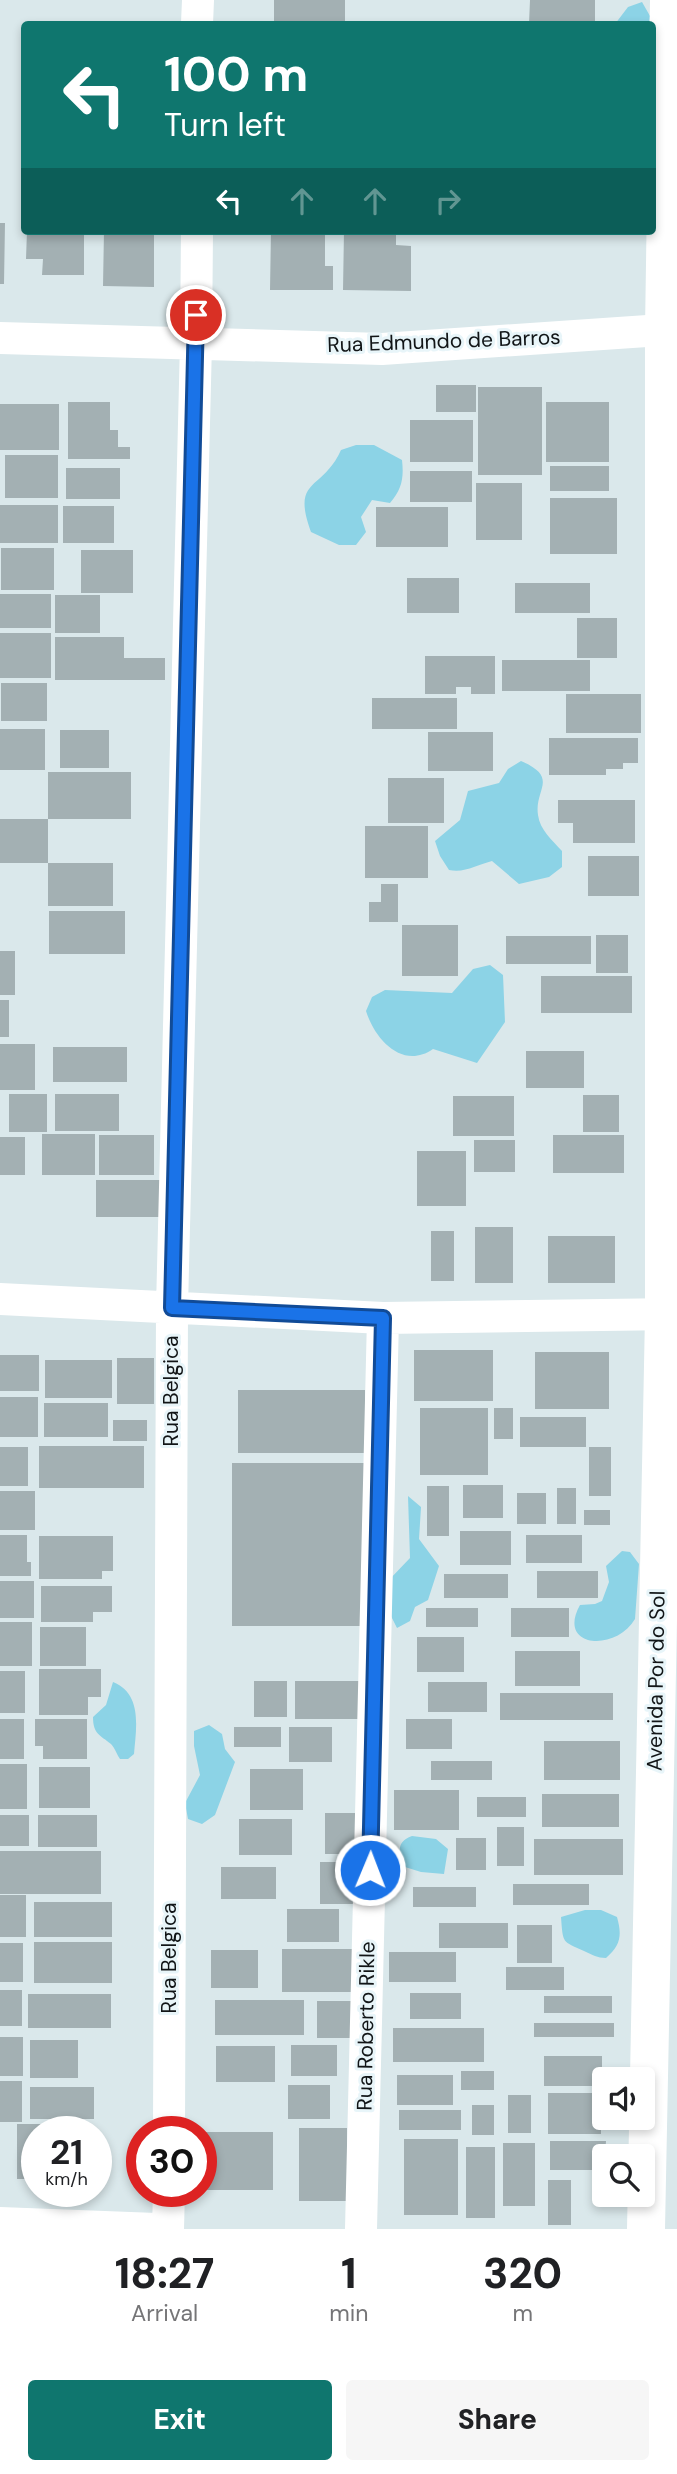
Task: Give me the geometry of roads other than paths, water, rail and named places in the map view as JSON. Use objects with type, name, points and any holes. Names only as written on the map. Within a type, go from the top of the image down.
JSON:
[{"type":"street","points":[[197,21],[198,0]]},
{"type":"street","name":"Avenida Por do Sol","points":[[646,2229],[670,1314],[669,0]]},
{"type":"street","name":"Rua Belgica","points":[[169,2116],[172,1308],[197,235]]},
{"type":"street","name":"Rua Edmundo de Barros","points":[[0,338],[382,349],[671,330]]},
{"type":"street","points":[[0,1299],[383,1318],[670,1314]]},
{"type":"street","name":"Rua Roberto Rikle","points":[[361,2229],[383,1318]]},
{"type":"street","points":[[168,2229],[169,2207]]},
{"type":"street","points":[[0,2223],[156,2229]]}]
